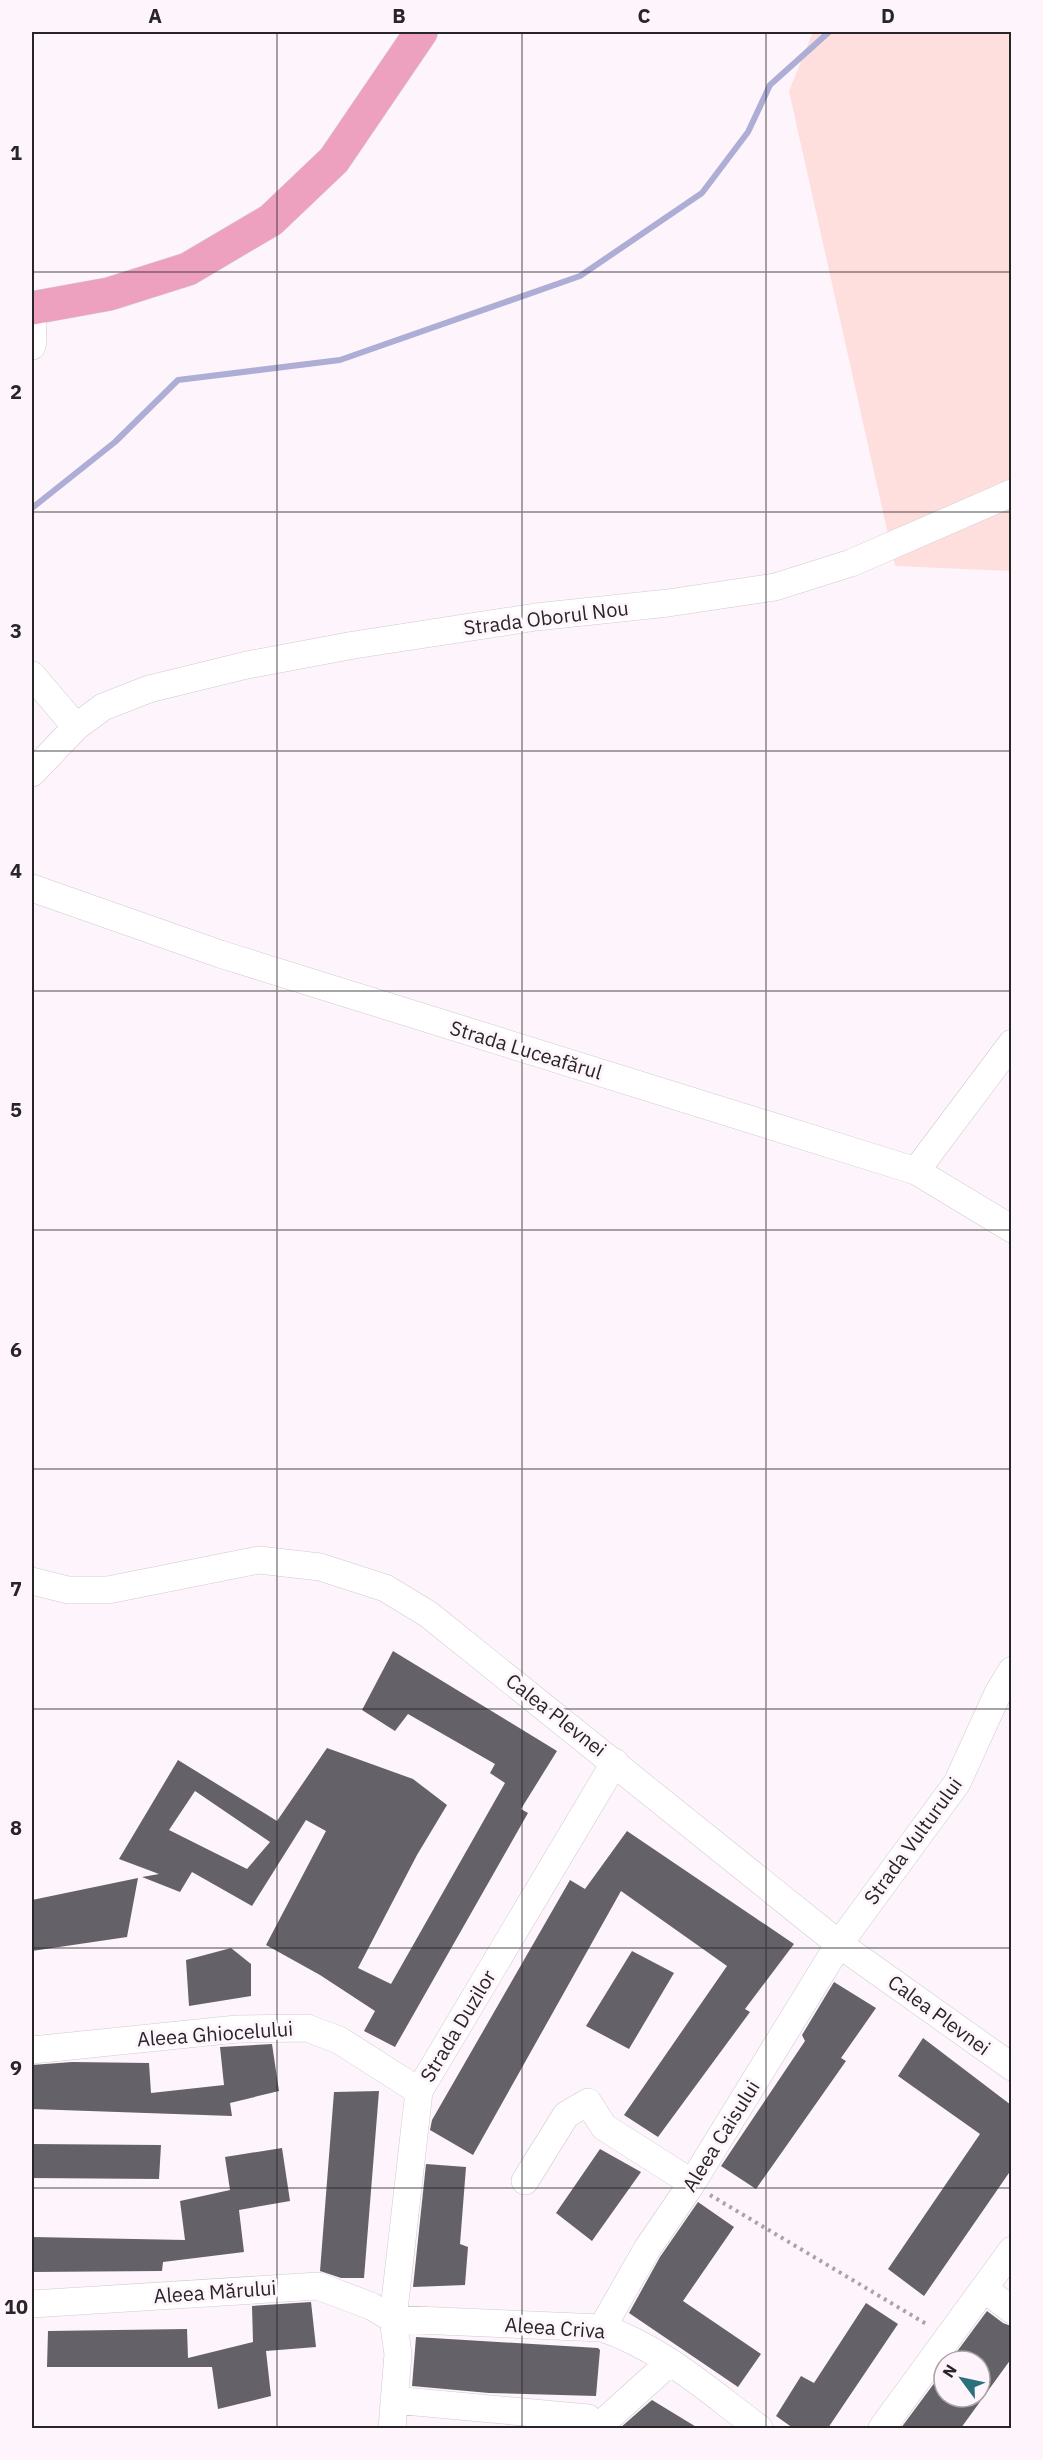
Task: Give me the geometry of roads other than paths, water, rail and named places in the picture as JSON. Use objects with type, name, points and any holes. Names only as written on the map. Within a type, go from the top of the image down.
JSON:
[{"type":"main road","points":[[32,308],[109,294],[188,269],[270,220],[334,160],[421,32]]},
{"type":"street","points":[[32,315],[32,346]]},
{"type":"street","name":"Strada Oborul Nou","points":[[32,773],[76,728],[103,707],[149,689],[248,664],[354,645],[536,617],[668,603],[775,587],[850,563],[1011,493]]},
{"type":"street","points":[[32,675],[76,728]]},
{"type":"street","name":"Strada Luceafărul","points":[[32,888],[220,954],[916,1171],[1011,1229]]},
{"type":"street","points":[[916,1171],[1011,1042]]},
{"type":"street","name":"Calea Plevnei","points":[[32,1581],[68,1590],[108,1590],[259,1560],[320,1568],[385,1588],[428,1614],[839,1944],[1011,2067]]},
{"type":"street","name":"Strada Vulturului","points":[[839,1944],[957,1783],[998,1693],[1011,1670]]},
{"type":"street","name":"Strada Duzilor","points":[[392,2428],[398,2354],[393,2319],[419,2091],[615,1762]]},
{"type":"street","name":"Aleea Caisului","points":[[603,2328],[647,2249],[692,2183],[839,1944]]},
{"type":"street","name":"Aleea Ghiocelului","points":[[32,2050],[237,2028],[307,2028],[339,2040],[419,2091]]},
{"type":"street","points":[[525,2181],[566,2115],[588,2102],[604,2127],[692,2183]]},
{"type":"street","points":[[882,2428],[1011,2250]]},
{"type":"street","name":"Aleea Mărului","points":[[32,2304],[318,2286],[371,2306],[393,2319]]},
{"type":"street","points":[[984,2289],[1011,2310]]},
{"type":"street","name":"Aleea Criva","points":[[393,2319],[603,2328],[628,2337],[670,2362],[759,2428]]},
{"type":"street","points":[[597,2428],[670,2362]]},
{"type":"street","points":[[394,2400],[588,2418],[586,2428]]},
{"type":"waterway","points":[[32,508],[115,442],[178,380],[340,360],[580,276],[702,193],[748,132],[770,85],[829,32]]}]
